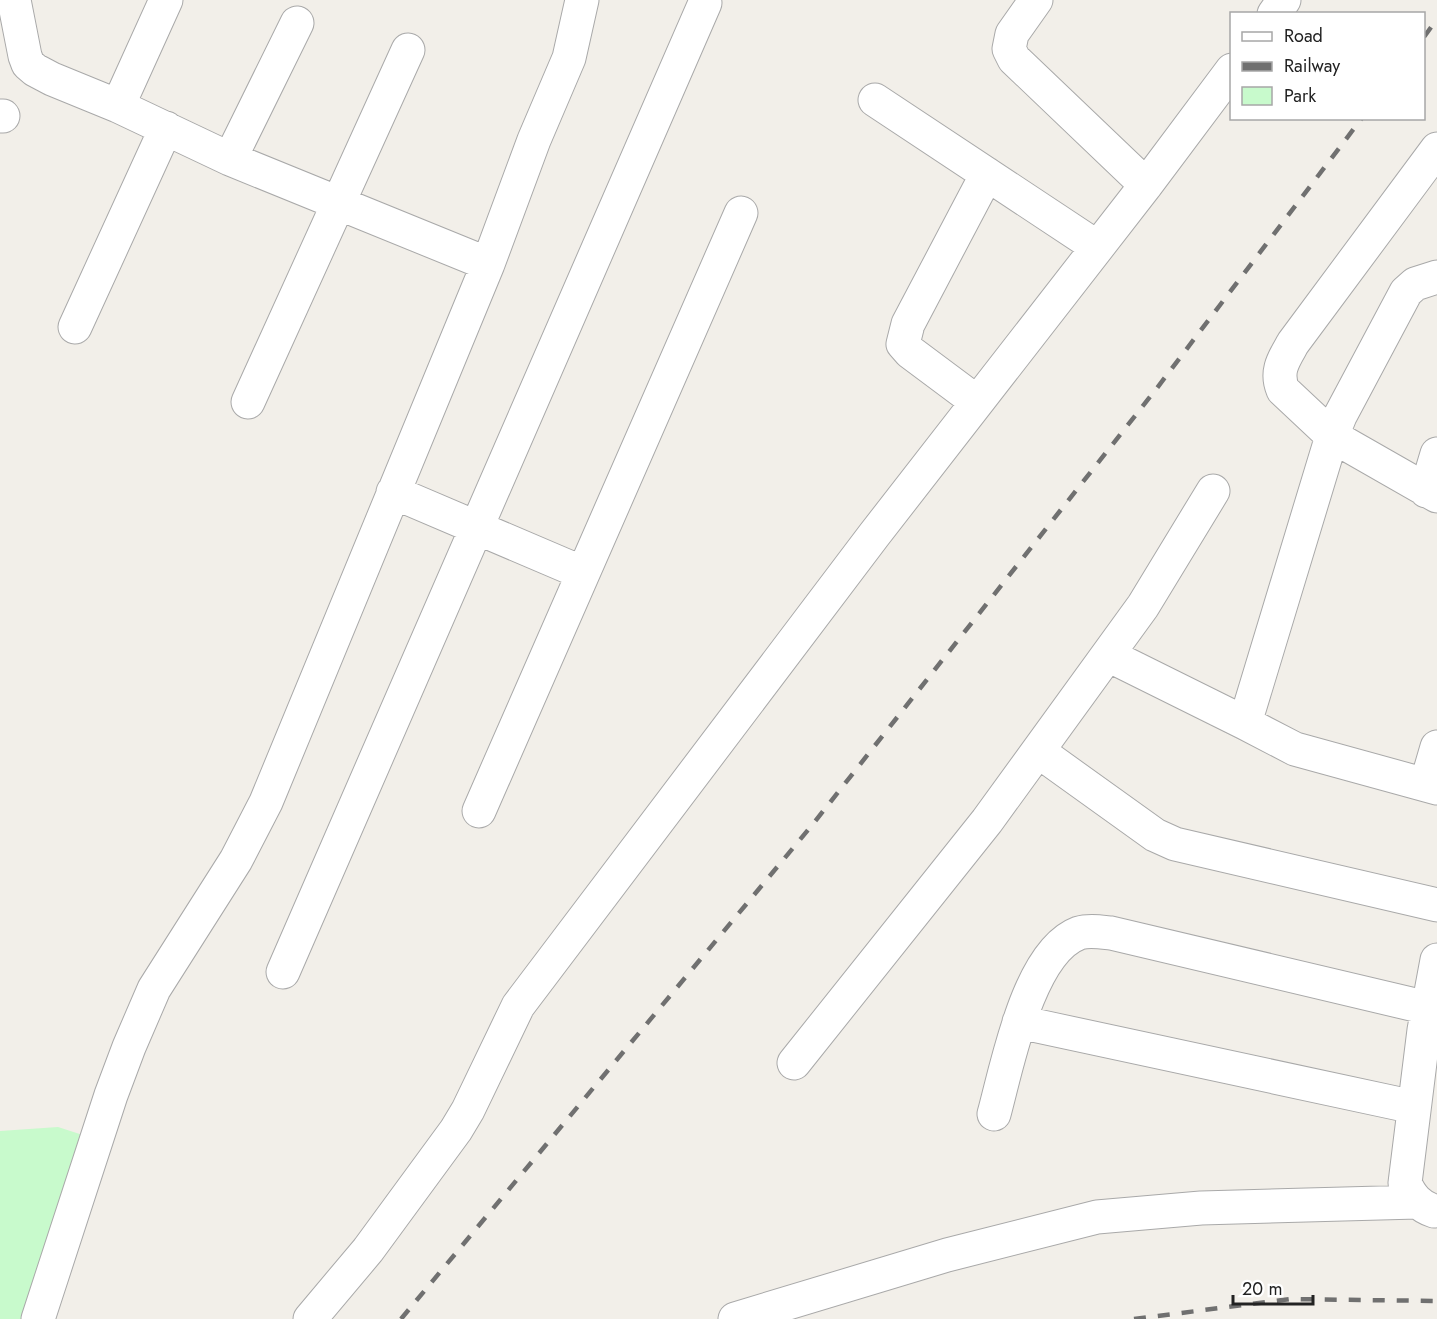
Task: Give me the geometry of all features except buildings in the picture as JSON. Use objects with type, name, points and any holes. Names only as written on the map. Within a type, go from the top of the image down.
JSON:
[{"type":"street","points":[[14,0],[28,64],[52,79],[118,106],[230,159],[488,264]]},
{"type":"street","points":[[118,106],[166,0]]},
{"type":"street","points":[[38,1319],[99,1128],[129,1047],[154,989],[236,860],[266,802],[488,264],[534,140],[569,58],[582,0]]},
{"type":"street","points":[[1036,0],[1012,34],[1009,49],[1014,59],[1146,185]]},
{"type":"street","points":[[283,972],[705,3]]},
{"type":"street","points":[[230,159],[297,23]]},
{"type":"street","points":[[248,402],[408,50]]},
{"type":"street","points":[[310,1319],[368,1250],[456,1130],[518,1006],[860,554],[1146,185],[1230,73]]},
{"type":"street","points":[[875,100],[1097,248]]},
{"type":"street","points":[[75,327],[166,128]]},
{"type":"street","points":[[1437,148],[1293,343],[1281,365],[1278,380],[1283,390],[1332,436],[1431,494],[1437,454]]},
{"type":"street","points":[[977,402],[910,352],[903,344],[908,324],[987,174]]},
{"type":"street","points":[[479,811],[741,213]]},
{"type":"street","points":[[1245,723],[1340,416],[1406,292],[1415,284],[1437,277]]},
{"type":"street","points":[[794,1063],[987,821],[1143,606],[1213,491]]},
{"type":"street","points":[[393,492],[583,573]]},
{"type":"street","points":[[1108,655],[1295,750],[1432,786],[1437,747]]},
{"type":"street","points":[[1038,751],[1155,835],[1175,844],[1437,905]]},
{"type":"street","points":[[994,1114],[1019,1022],[1036,978],[1052,954],[1078,933],[1094,931],[1111,933],[1428,1008]]},
{"type":"street","points":[[1427,1207],[1409,1194],[1405,1183],[1428,1008],[1437,960]]},
{"type":"street","points":[[1019,1022],[1414,1107]]},
{"type":"street","points":[[735,1319],[947,1256],[1097,1217],[1201,1209],[1427,1207]]},
{"type":"green space","points":[[58,1127],[89,1137],[31,1319],[0,1319],[0,1131]]},
{"type":"railway","points":[[1425,36],[1437,19]]},
{"type":"railway","points":[[401,1319],[813,824],[1157,388],[1360,120]]},
{"type":"railway","points":[[1134,1319],[1290,1299],[1437,1301]]}]
